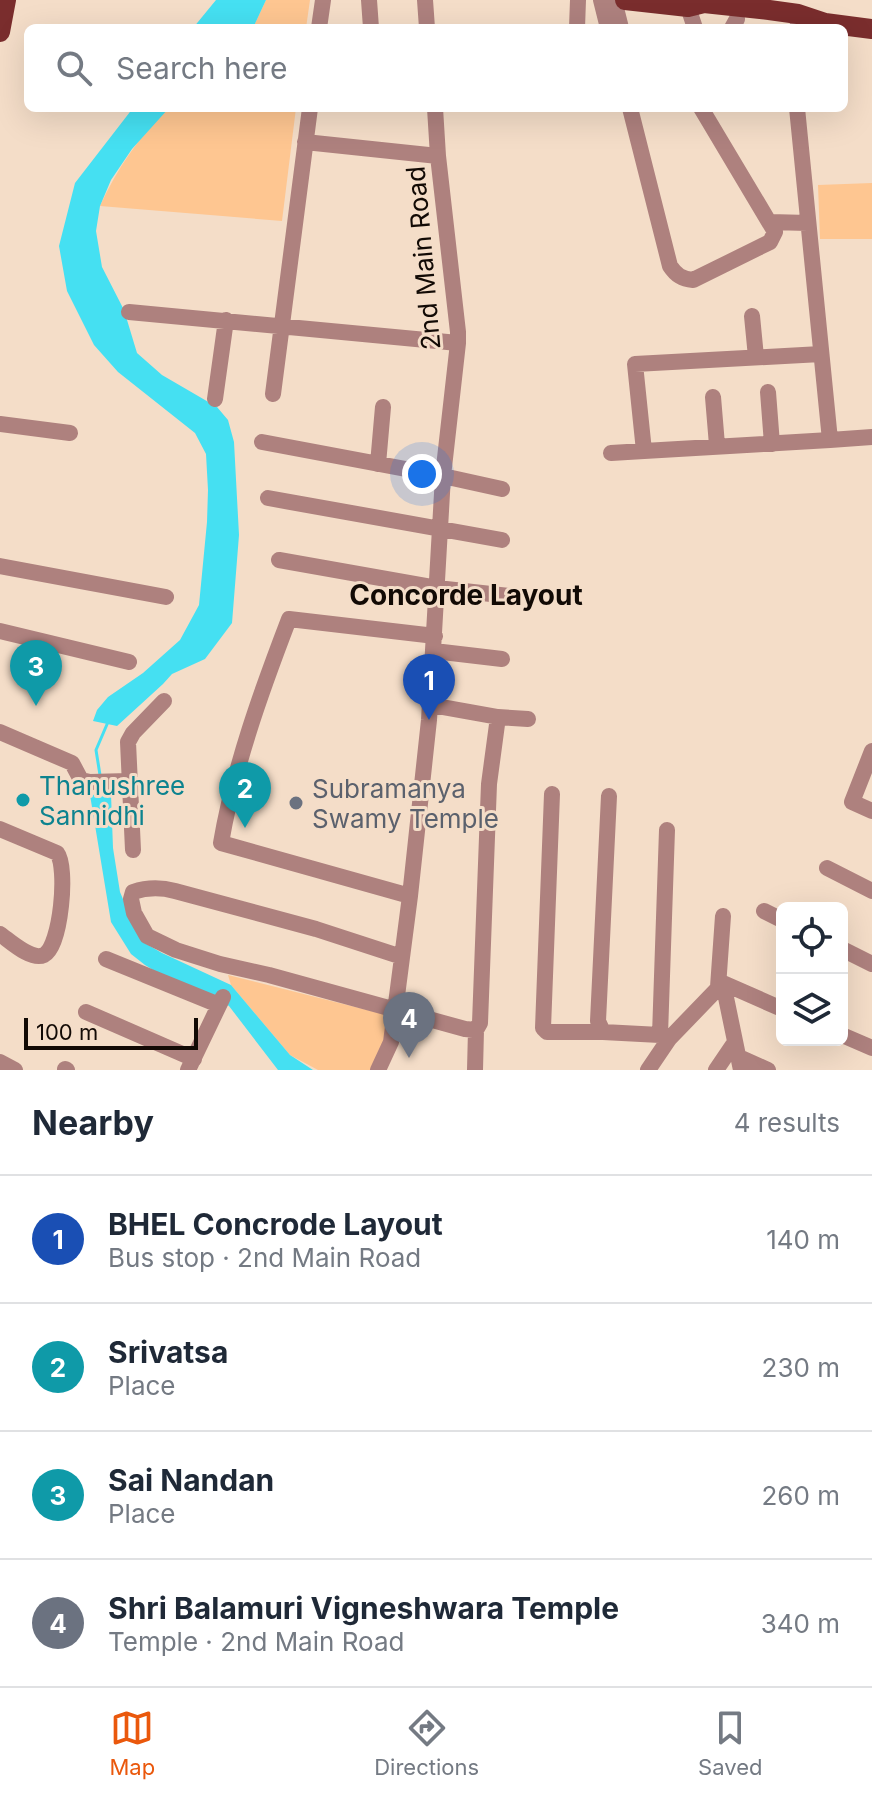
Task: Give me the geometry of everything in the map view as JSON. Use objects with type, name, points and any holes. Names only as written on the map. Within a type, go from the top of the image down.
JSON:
[{"type":"main road","points":[[0,32],[6,0]]},
{"type":"main road","points":[[625,0],[699,10],[798,17],[833,24]]},
{"type":"main road","points":[[699,10],[734,23],[798,17]]},
{"type":"main road","points":[[848,26],[872,29]]},
{"type":"street","points":[[320,24],[323,0]]},
{"type":"street","points":[[369,0],[371,24]]},
{"type":"street","points":[[425,0],[427,24]]},
{"type":"street","points":[[577,24],[578,0]]},
{"type":"street","points":[[601,0],[607,24]]},
{"type":"street","points":[[614,0],[620,24]]},
{"type":"street","points":[[273,394],[309,112]]},
{"type":"street","name":"2nd Main Road","points":[[378,1070],[391,1042],[410,896],[431,705],[443,476],[458,343],[435,112]]},
{"type":"street","points":[[631,112],[670,266],[675,274],[685,280],[693,280],[770,242],[775,232],[703,112]]},
{"type":"street","points":[[797,112],[830,440]]},
{"type":"street","points":[[305,142],[438,156]]},
{"type":"street","points":[[770,222],[808,223]]},
{"type":"street","points":[[129,312],[458,343]]},
{"type":"street","points":[[752,316],[756,357]]},
{"type":"street","points":[[215,399],[226,320]]},
{"type":"street","points":[[644,451],[635,364],[821,354]]},
{"type":"street","points":[[768,392],[772,444]]},
{"type":"street","points":[[713,397],[717,445]]},
{"type":"street","points":[[378,464],[383,407]]},
{"type":"street","points":[[0,424],[70,433]]},
{"type":"street","points":[[611,453],[872,437]]},
{"type":"street","points":[[262,442],[502,489]]},
{"type":"street","points":[[268,498],[502,540]]},
{"type":"street","points":[[279,560],[437,588],[509,596]]},
{"type":"street","points":[[0,566],[166,597]]},
{"type":"street","points":[[410,896],[221,843],[232,786],[289,619],[502,659]]},
{"type":"street","points":[[0,631],[129,662]]},
{"type":"street","points":[[133,850],[128,742],[164,701]]},
{"type":"street","points":[[431,705],[528,719]]},
{"type":"street","points":[[475,1070],[476,1030],[480,1023],[489,784],[498,717]]},
{"type":"street","points":[[0,732],[66,759],[72,763],[81,780],[129,781]]},
{"type":"street","points":[[872,751],[852,802],[872,811]]},
{"type":"street","points":[[552,794],[543,1028],[547,1032],[664,1037]]},
{"type":"street","points":[[603,1032],[598,1021],[609,796]]},
{"type":"street","points":[[0,829],[57,853],[61,858],[63,875],[55,936],[44,955],[34,956],[0,934]]},
{"type":"street","points":[[664,1037],[667,830]]},
{"type":"street","points":[[827,868],[872,891]]},
{"type":"street","points":[[402,957],[316,929],[175,891],[145,887],[132,893],[134,913],[147,936],[176,950],[476,1030]]},
{"type":"street","points":[[764,911],[776,917]]},
{"type":"street","points":[[723,916],[720,985],[738,1056]]},
{"type":"street","points":[[848,952],[872,964]]},
{"type":"street","points":[[86,1012],[191,1065],[221,1001],[106,959]]},
{"type":"street","points":[[648,1070],[664,1037],[720,985]]},
{"type":"street","points":[[720,985],[776,1007]]},
{"type":"street","points":[[848,1038],[872,1048]]},
{"type":"street","points":[[716,1070],[738,1056]]},
{"type":"street","points":[[738,1056],[768,1070]]},
{"type":"street","points":[[0,1062],[15,1070]]},
{"type":"shaded area","points":[[266,0],[310,0],[307,24],[255,24]]},
{"type":"shaded area","points":[[165,112],[296,112],[282,221],[100,206],[114,179],[148,130]]},
{"type":"shaded area","points":[[872,183],[872,239],[820,239],[818,185]]},
{"type":"shaded area","points":[[228,975],[391,1016],[388,1041],[372,1070],[318,1070],[290,1055],[231,985]]},
{"type":"water","points":[[216,0],[266,0],[255,24],[196,24]]},
{"type":"water","points":[[130,112],[165,112],[132,149],[111,180],[100,206],[96,231],[102,267],[124,310],[137,353],[162,375],[217,407],[228,420],[234,442],[239,535],[232,623],[205,659],[172,674],[117,726],[93,721],[97,710],[108,697],[143,673],[180,640],[199,605],[207,522],[206,454],[195,433],[118,372],[94,345],[67,291],[59,246],[75,183]]},
{"type":"water","points":[[111,794],[113,848],[120,892],[143,942],[231,985],[290,1055],[313,1070],[278,1070],[229,1006],[213,995],[169,980],[131,954],[111,922],[90,795]]},
{"type":"waterway","points":[[100,775],[96,750],[108,722]]},
{"type":"place","name":"Sai Nandan","points":[[36,706]]},
{"type":"place","name":"BHEL Concrode Layout","points":[[429,720]]},
{"type":"place","name":"Thanushree Sannidhi","points":[[23,800]]},
{"type":"place","name":"Subramanya Swamy Temple","points":[[296,803]]},
{"type":"place","name":"Srivatsa","points":[[245,828]]},
{"type":"place","name":"Shri Balamuri Vigneshwara Temple","points":[[409,1058]]},
{"type":"district","name":"Concorde Layout","points":[[466,595]]}]
